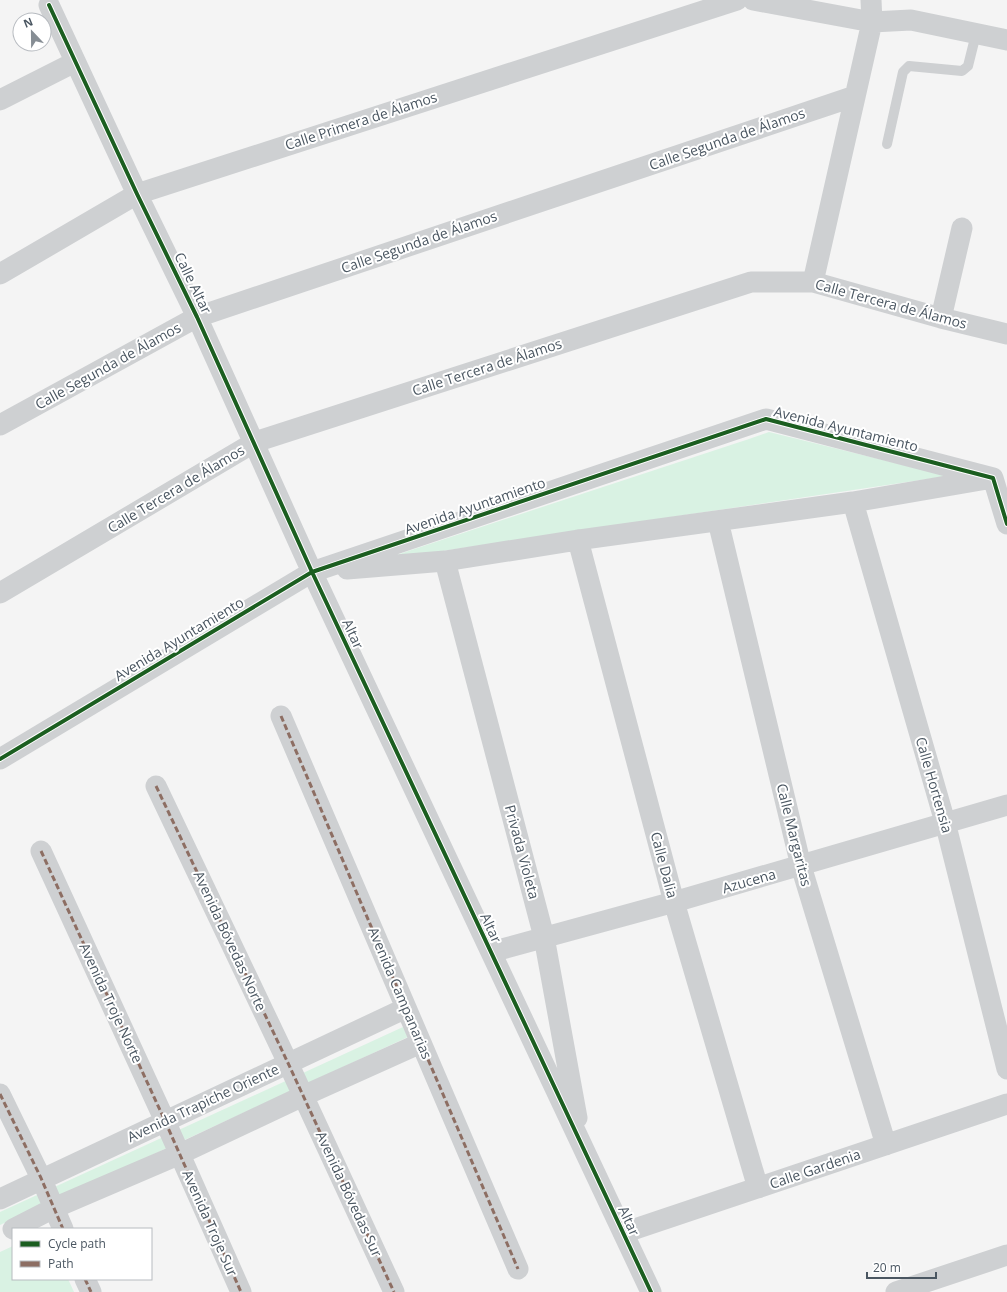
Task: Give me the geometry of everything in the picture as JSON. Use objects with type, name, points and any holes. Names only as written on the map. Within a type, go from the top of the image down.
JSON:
[{"type":"street","name":"Calle Primera de Álamos","points":[[0,274],[137,194],[737,0]]},
{"type":"street","points":[[753,0],[872,22],[911,20],[1007,40]]},
{"type":"street","points":[[813,282],[872,22],[871,0]]},
{"type":"street","name":"Calle Altar","points":[[49,5],[137,194],[197,317],[312,572]]},
{"type":"street","points":[[0,100],[75,62]]},
{"type":"street","name":"Calle Segunda de Álamos","points":[[0,425],[197,317],[855,96]]},
{"type":"street","points":[[942,318],[962,228]]},
{"type":"street","name":"Calle Tercera de Álamos","points":[[0,593],[254,442],[751,282],[813,282],[942,318],[1007,334]]},
{"type":"street","name":"Avenida Ayuntamiento","points":[[0,759],[312,572],[766,419],[1000,479]]},
{"type":"street","points":[[1000,479],[1007,524]]},
{"type":"street","name":"Avenida Ayuntamiento","points":[[312,572],[445,561],[578,540],[853,502],[1000,479]]},
{"type":"street","name":"Calle Hortensia","points":[[853,502],[945,822],[1007,1069]]},
{"type":"street","name":"Calle Margaritas","points":[[718,521],[801,866],[886,1145]]},
{"type":"street","name":"Calle Dalia","points":[[578,540],[674,902],[758,1188]]},
{"type":"street","name":"Privada Violeta","points":[[445,561],[544,937],[582,1148]]},
{"type":"street","name":"Altar","points":[[312,572],[651,1292]]},
{"type":"street","name":"Avenida Campanarias","points":[[281,716],[518,1269]]},
{"type":"street","name":"Avenida Bóvedas Norte","points":[[156,786],[303,1096]]},
{"type":"street","name":"Azucena","points":[[490,952],[801,866],[945,822],[1007,805]]},
{"type":"street","name":"Avenida Troje Norte","points":[[41,851],[180,1154]]},
{"type":"street","name":"Avenida Trapiche Oriente","points":[[0,1199],[41,1178],[406,1008]]},
{"type":"street","points":[[15,1228],[54,1208],[180,1154],[303,1096],[421,1043]]},
{"type":"street","points":[[0,1094],[41,1178],[63,1228]]},
{"type":"street","name":"Avenida Bóvedas Sur","points":[[303,1096],[394,1292]]},
{"type":"street","name":"Calle Gardenia","points":[[623,1233],[1007,1104]]},
{"type":"street","name":"Avenida Troje Sur","points":[[180,1154],[241,1292]]},
{"type":"street","points":[[0,1236],[12,1230]]},
{"type":"street","points":[[896,1292],[1007,1255]]},
{"type":"street","points":[[85,1280],[91,1292]]},
{"type":"lane","points":[[887,144],[902,72],[909,66],[962,71],[968,66],[976,34]]},
{"type":"green space","points":[[769,432],[948,476],[381,560],[749,439]]},
{"type":"green space","points":[[403,1027],[408,1037],[0,1225],[0,1212]]},
{"type":"green space","points":[[12,1246],[12,1280],[68,1280],[74,1292],[0,1292],[0,1252]]},
{"type":"marked path","points":[[281,716],[406,1008]]},
{"type":"marked path","points":[[156,786],[288,1063],[394,1292]]},
{"type":"marked path","points":[[41,851],[165,1121],[241,1292]]},
{"type":"marked path","points":[[421,1043],[518,1269]]},
{"type":"marked path","points":[[0,1094],[41,1178],[63,1228]]},
{"type":"marked path","points":[[85,1280],[91,1292]]},
{"type":"cycle path","points":[[49,5],[137,194],[197,317],[312,572],[651,1292]]},
{"type":"cycle path","points":[[0,759],[312,572],[766,419],[993,478],[1007,524]]}]
